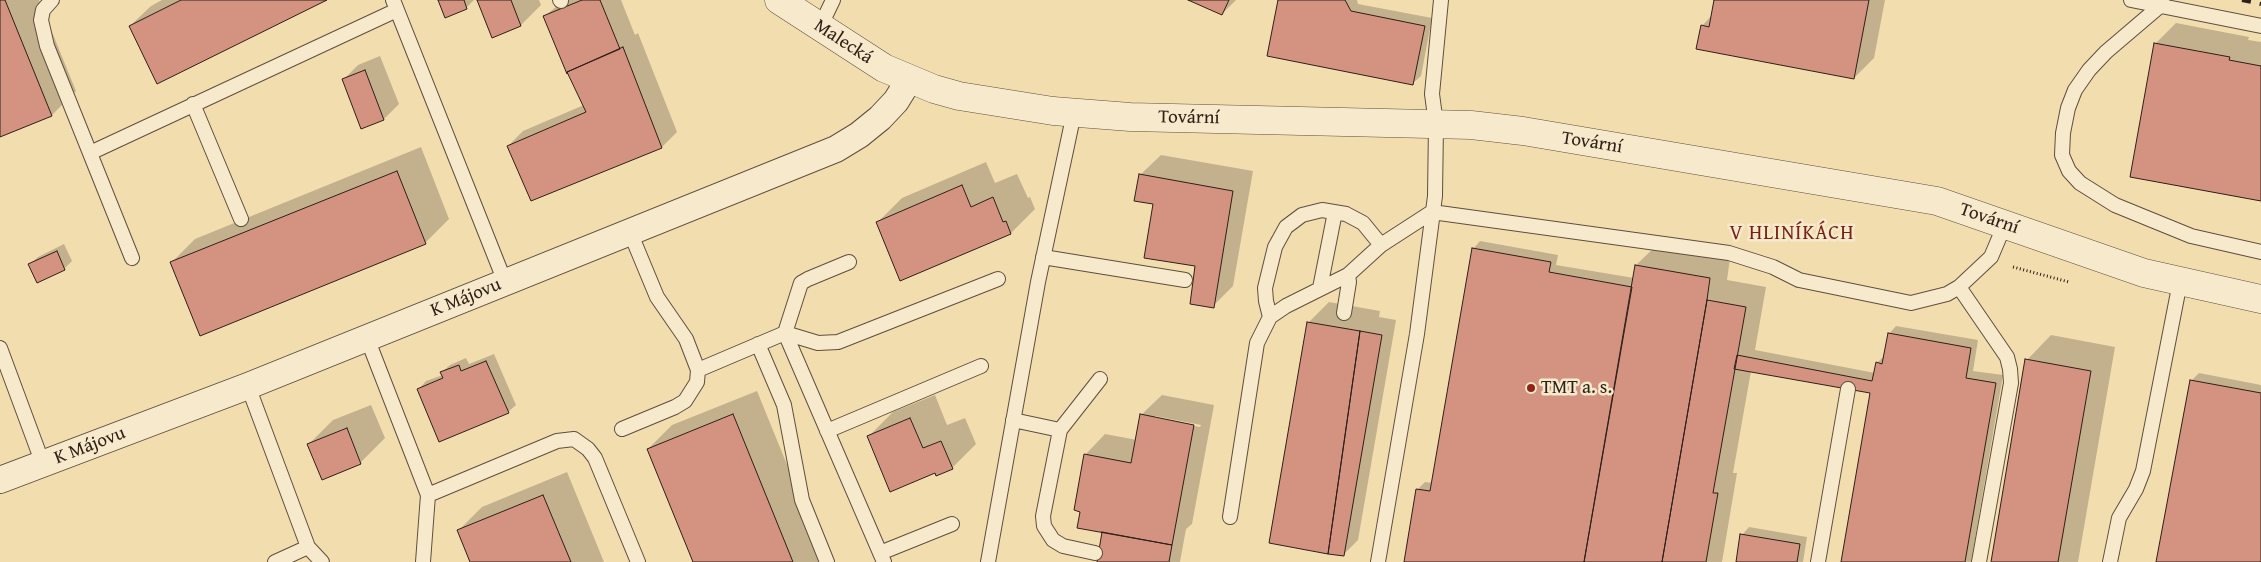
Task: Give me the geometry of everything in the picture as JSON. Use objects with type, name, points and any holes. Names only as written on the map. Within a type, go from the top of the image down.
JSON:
[{"type":"street","name":"Malecká","points":[[779,0],[884,68],[909,80]]},
{"type":"street","name":"Tovární","points":[[909,80],[959,96],[1074,114],[1471,125],[1523,132],[1937,201],[2144,272],[2180,282],[2261,299]]},
{"type":"street","name":"K Májovu","points":[[0,480],[248,386],[836,149],[859,135],[880,118],[896,102],[909,80]]},
{"type":"lane","points":[[50,0],[43,10],[41,20],[43,31],[132,258]]},
{"type":"lane","points":[[820,27],[833,0]]},
{"type":"lane","points":[[1378,562],[1417,334],[1432,212],[1436,124],[1432,94],[1441,0]]},
{"type":"lane","points":[[2132,0],[2161,3],[2261,26]]},
{"type":"lane","points":[[2161,3],[2106,52],[2089,70],[2075,90],[2068,108],[2063,133],[2062,155],[2069,171],[2080,182],[2115,204],[2190,236],[2261,252]]},
{"type":"lane","points":[[90,152],[395,5],[505,282]]},
{"type":"lane","points":[[193,104],[241,219]]},
{"type":"lane","points":[[988,562],[1043,257],[1074,114]]},
{"type":"lane","points":[[1270,317],[1265,288],[1275,247],[1286,227],[1302,215],[1322,210],[1346,214],[1363,223],[1381,245]]},
{"type":"lane","points":[[1320,288],[1335,212]]},
{"type":"lane","points":[[1230,517],[1257,343],[1270,317],[1286,306],[1348,275],[1381,245],[1432,212],[1729,254],[1773,267],[1799,280],[1911,303],[1947,294],[1959,287],[1991,257],[2005,224]]},
{"type":"lane","points":[[622,429],[675,408],[685,401],[697,382],[698,370],[686,339],[657,297],[630,232]]},
{"type":"lane","points":[[1043,257],[1185,280]]},
{"type":"lane","points":[[849,262],[801,283],[785,333],[882,558],[952,524]]},
{"type":"lane","points":[[1344,313],[1349,282],[1348,275]]},
{"type":"lane","points":[[698,370],[785,333],[818,343],[838,342],[998,278]]},
{"type":"lane","points":[[2110,562],[2119,518],[2136,489],[2143,471],[2180,282]]},
{"type":"lane","points":[[1959,287],[2007,357],[2010,369],[2011,383],[1979,562]]},
{"type":"lane","points":[[367,338],[428,495],[423,562]]},
{"type":"lane","points":[[758,344],[784,405],[802,500],[827,562]]},
{"type":"lane","points":[[0,348],[44,464]]},
{"type":"lane","points":[[827,430],[981,366]]},
{"type":"lane","points":[[1094,553],[1063,546],[1053,540],[1044,526],[1043,516],[1060,430],[1100,379]]},
{"type":"lane","points":[[248,386],[308,547],[322,562]]},
{"type":"lane","points":[[1818,562],[1848,389]]},
{"type":"lane","points":[[1013,420],[1060,430]]},
{"type":"lane","points":[[428,495],[557,441],[574,439],[588,449],[596,458],[638,562]]},
{"type":"lane","points":[[275,562],[308,547]]},
{"type":"path","points":[[1991,257],[2018,269],[2075,284]]},
{"type":"building","points":[[0,0],[5,0],[52,116],[0,137]]},
{"type":"building","points":[[181,0],[327,0],[157,84],[129,26]]},
{"type":"building","points":[[438,0],[464,0],[467,9],[445,18]]},
{"type":"building","points":[[477,0],[511,0],[521,26],[492,38]]},
{"type":"building","points":[[582,0],[600,0],[620,49],[567,72],[567,74],[543,16]]},
{"type":"building","points":[[1188,0],[1229,0],[1222,15]]},
{"type":"building","points":[[1278,0],[1345,0],[1351,11],[1425,26],[1413,85],[1267,56]]},
{"type":"building","points":[[1714,0],[1869,0],[1854,79],[1696,49],[1701,25],[1709,27]]},
{"type":"building","points":[[2154,43],[2230,57],[2229,60],[2261,66],[2261,201],[2130,177]]},
{"type":"building","points":[[623,47],[662,148],[531,201],[507,146],[586,112],[567,72]]},
{"type":"building","points":[[365,70],[384,120],[361,129],[342,79]]},
{"type":"building","points":[[397,171],[426,244],[200,336],[170,262]]},
{"type":"building","points":[[1139,174],[1233,191],[1214,308],[1190,304],[1195,266],[1144,258],[1153,204],[1134,201]]},
{"type":"building","points":[[962,185],[971,207],[993,197],[1003,222],[1006,221],[1011,234],[900,281],[876,222]]},
{"type":"building","name":"TMT a. s.","points":[[1472,248],[1551,262],[1549,272],[1632,287],[1584,562],[1404,562],[1416,489],[1430,491]]},
{"type":"building","points":[[57,251],[65,270],[37,283],[28,264]]},
{"type":"building","points":[[1635,265],[1710,278],[1707,300],[1662,562],[1584,562]]},
{"type":"building","points":[[1707,300],[1746,307],[1713,493],[1718,493],[1706,562],[1662,562]]},
{"type":"building","points":[[1307,322],[1360,331],[1328,554],[1269,543]]},
{"type":"building","points":[[1360,331],[1382,335],[1344,556],[1328,554]]},
{"type":"building","points":[[1888,333],[1971,348],[1966,378],[1996,383],[1965,562],[1841,562],[1870,393],[1734,369],[1737,355],[1872,381],[1876,362],[1882,364]]},
{"type":"building","points":[[2025,359],[2091,371],[2058,562],[1991,562]]},
{"type":"building","points":[[486,361],[509,413],[439,442],[417,389],[443,378],[440,372],[459,365],[461,371]]},
{"type":"building","points":[[2190,380],[2261,393],[2261,562],[2156,562]]},
{"type":"building","points":[[733,414],[793,562],[693,562],[647,449]]},
{"type":"building","points":[[1140,414],[1194,425],[1172,545],[1077,528],[1080,512],[1074,510],[1084,454],[1131,463]]},
{"type":"building","points":[[910,418],[923,448],[941,441],[953,469],[936,476],[935,473],[890,492],[867,436]]},
{"type":"building","points":[[347,428],[361,464],[322,480],[307,444]]},
{"type":"building","points":[[543,495],[571,562],[470,562],[457,530]]},
{"type":"building","points":[[1102,532],[1172,545],[1169,562],[1097,562]]},
{"type":"building","points":[[1740,534],[1800,544],[1797,562],[1736,562]]},
{"type":"railway","points":[[2242,0],[2261,4]]},
{"type":"place","name":"TMT a. s.","points":[[1531,388]]},
{"type":"district","name":"V HLINÍKÁCH","points":[[1792,234]]}]
